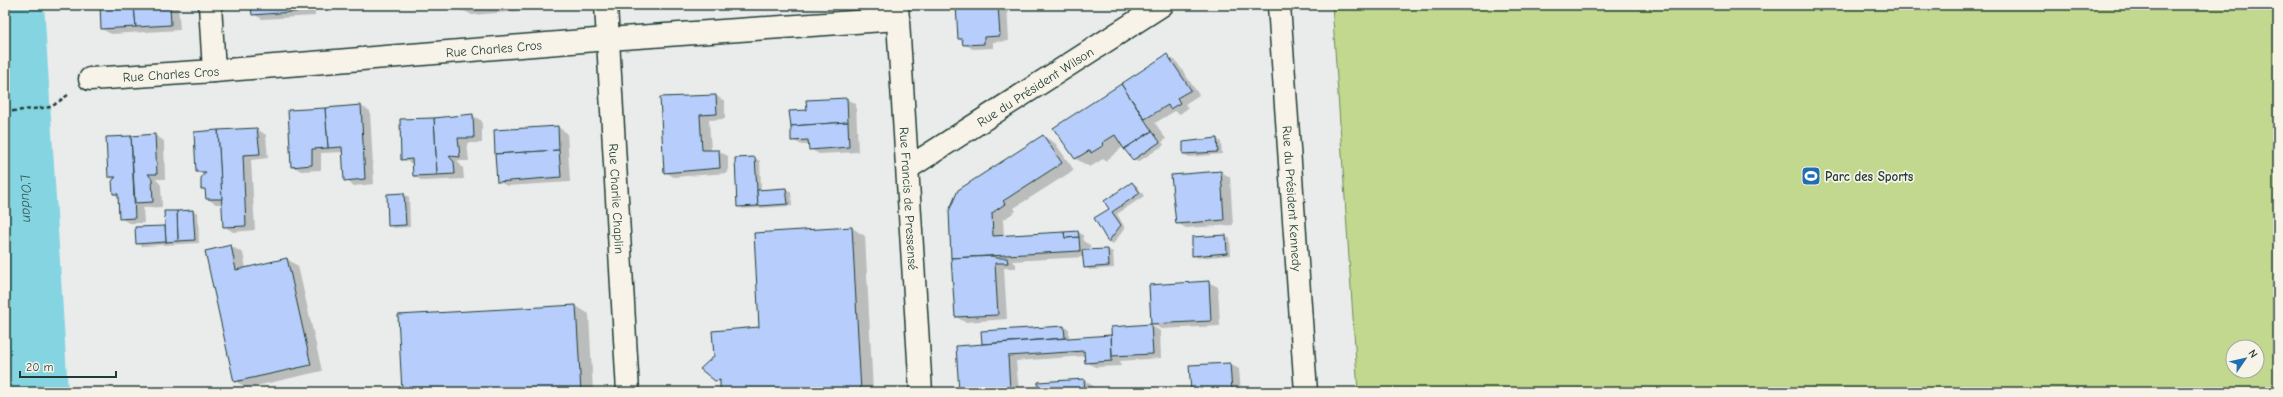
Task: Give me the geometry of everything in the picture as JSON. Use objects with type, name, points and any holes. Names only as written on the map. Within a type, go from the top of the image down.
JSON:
[{"type":"street","points":[[210,5],[214,71]]},
{"type":"street","name":"Rue Charlie Chaplin","points":[[606,5],[628,392]]},
{"type":"street","name":"Rue du Président Wilson","points":[[908,168],[1162,5]]},
{"type":"street","name":"Rue du Président Kennedy","points":[[1279,5],[1306,392]]},
{"type":"street","name":"Rue Charles Cros","points":[[90,79],[214,71],[608,39],[897,12]]},
{"type":"street","name":"Rue Francis de Pressensé","points":[[897,12],[921,392]]},
{"type":"path","points":[[5,112],[51,108]]},
{"type":"green space","name":"Parc des Sports","points":[[1332,5],[2278,5],[2278,392],[1358,392]]},
{"type":"building","points":[[100,5],[134,5],[136,27],[101,29]]},
{"type":"building","points":[[134,5],[170,5],[171,25],[136,27]]},
{"type":"building","points":[[251,5],[305,5],[306,11],[252,15]]},
{"type":"building","points":[[461,5],[522,5],[462,10]]},
{"type":"building","points":[[956,5],[998,5],[1000,36],[984,37],[984,44],[963,45],[962,39],[958,39]]},
{"type":"building","points":[[1167,54],[1191,90],[1177,98],[1180,103],[1170,109],[1168,105],[1145,119],[1121,84]]},
{"type":"building","points":[[1121,84],[1152,131],[1124,149],[1115,135],[1102,143],[1104,145],[1091,153],[1090,150],[1075,159],[1053,128]]},
{"type":"building","points":[[716,95],[717,114],[700,115],[702,150],[719,150],[720,168],[664,173],[660,97]]},
{"type":"building","points":[[847,98],[848,122],[791,126],[789,111],[807,110],[806,100]]},
{"type":"building","points":[[361,105],[365,179],[344,181],[342,147],[328,148],[325,108]]},
{"type":"building","points":[[325,108],[328,148],[312,149],[312,165],[291,167],[288,110]]},
{"type":"building","points":[[473,114],[474,138],[458,138],[460,157],[449,156],[454,162],[455,174],[437,175],[434,118]]},
{"type":"building","points":[[434,118],[437,175],[413,176],[412,159],[401,160],[400,119]]},
{"type":"building","points":[[848,122],[849,147],[809,150],[808,140],[791,141],[791,126]]},
{"type":"building","points":[[558,126],[559,150],[495,154],[494,130]]},
{"type":"building","points":[[257,128],[260,154],[243,155],[246,226],[223,227],[218,130]]},
{"type":"building","points":[[218,130],[222,199],[206,199],[205,189],[201,189],[201,178],[206,172],[196,172],[194,132]]},
{"type":"building","points":[[1152,131],[1160,142],[1133,160],[1124,149]]},
{"type":"building","points":[[155,134],[157,174],[148,174],[152,179],[153,202],[135,203],[131,136]]},
{"type":"building","points":[[1043,135],[1062,163],[1003,201],[1005,204],[992,213],[993,236],[1064,232],[1065,238],[1079,237],[1080,251],[951,258],[949,211],[958,190]]},
{"type":"building","points":[[131,136],[135,218],[119,219],[118,194],[113,194],[112,181],[116,177],[108,177],[106,137]]},
{"type":"building","points":[[1217,138],[1218,152],[1183,154],[1183,142]]},
{"type":"building","points":[[559,150],[561,177],[497,182],[495,154]]},
{"type":"building","points":[[755,157],[758,206],[737,207],[735,158]]},
{"type":"building","points":[[1221,171],[1224,220],[1176,224],[1171,175]]},
{"type":"building","points":[[1132,182],[1140,193],[1112,212],[1121,225],[1108,242],[1094,218],[1109,209],[1104,201]]},
{"type":"building","points":[[786,188],[788,204],[758,206],[757,190]]},
{"type":"building","points":[[404,193],[406,225],[388,226],[387,194]]},
{"type":"building","points":[[193,210],[195,240],[178,241],[177,211]]},
{"type":"building","points":[[164,211],[177,211],[178,241],[166,242]]},
{"type":"building","points":[[165,226],[166,242],[136,244],[135,227]]},
{"type":"building","points":[[852,227],[861,392],[720,392],[720,380],[715,381],[700,369],[714,356],[712,331],[759,327],[754,233]]},
{"type":"building","points":[[1078,231],[1079,237],[1065,238],[1064,232]]},
{"type":"building","points":[[1226,235],[1227,253],[1192,256],[1192,237]]},
{"type":"building","points":[[231,245],[236,270],[287,258],[311,365],[234,382],[205,251]]},
{"type":"building","points":[[1108,249],[1109,266],[1084,268],[1082,250]]},
{"type":"building","points":[[995,256],[995,258],[1007,258],[1008,263],[995,263],[998,315],[955,317],[951,258]]},
{"type":"building","points":[[1209,281],[1211,321],[1151,324],[1149,285]]},
{"type":"building","points":[[576,305],[581,392],[402,392],[398,315]]},
{"type":"building","points":[[1151,324],[1153,354],[1112,356],[1111,327]]},
{"type":"building","points":[[1064,326],[1065,338],[982,344],[981,331]]},
{"type":"building","points":[[1111,335],[1112,361],[1085,363],[1084,351],[1008,356],[1010,389],[959,392],[956,346]]},
{"type":"building","points":[[1230,363],[1232,392],[1191,392],[1189,365]]},
{"type":"building","points":[[1084,379],[1085,392],[1038,392],[1038,382]]},
{"type":"waterway","name":"L'Oudan","points":[[15,5],[39,392]]},
{"type":"place","name":"Parc des Sports","points":[[1811,176]]}]
